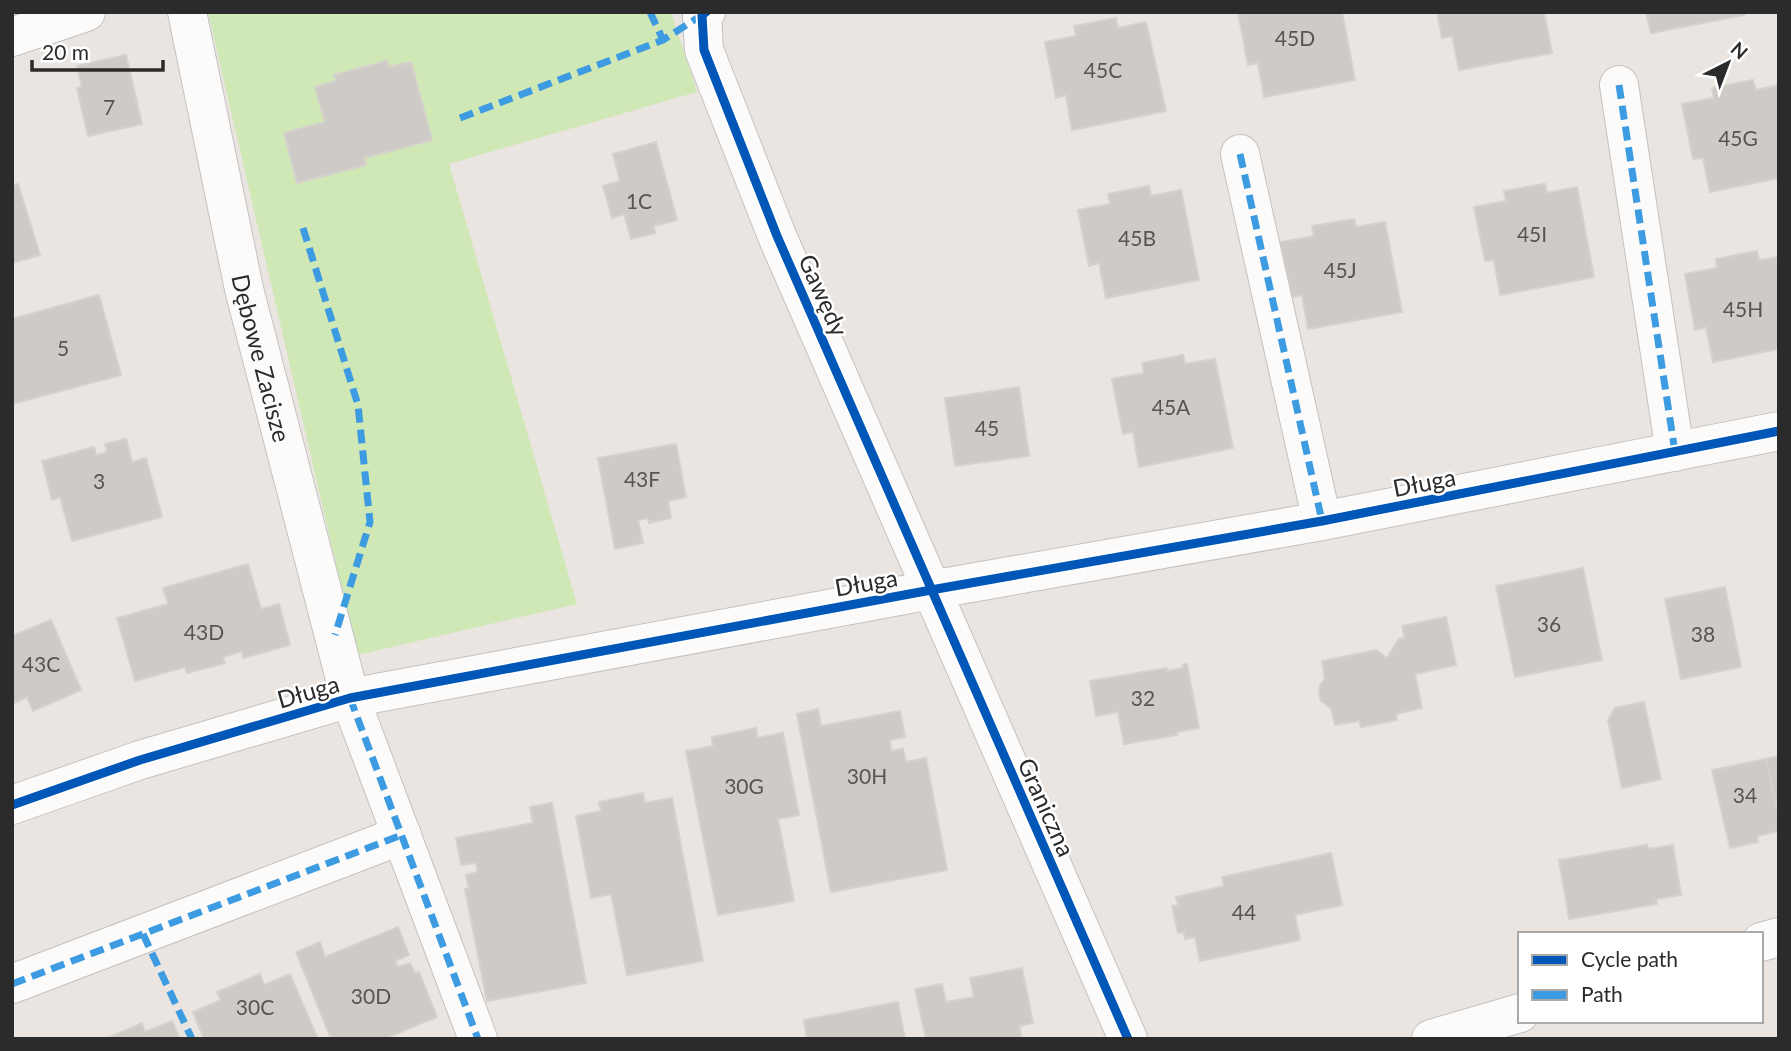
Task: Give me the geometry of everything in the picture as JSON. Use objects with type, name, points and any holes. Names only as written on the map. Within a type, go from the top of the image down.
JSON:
[{"type":"street","points":[[12,37],[86,12]]},
{"type":"street","name":"Dębowe Zacisze","points":[[187,12],[244,289],[351,698],[478,1039]]},
{"type":"street","name":"Gawędy","points":[[706,12],[702,15],[704,50],[735,133],[931,590]]},
{"type":"street","points":[[1619,85],[1675,452]]},
{"type":"street","points":[[1240,154],[1322,522]]},
{"type":"street","name":"Długa","points":[[12,805],[140,760],[351,698],[931,590],[1322,522],[1779,431]]},
{"type":"street","name":"Graniczna","points":[[931,590],[1128,1039]]},
{"type":"street","points":[[12,984],[402,835]]},
{"type":"street","points":[[1431,1039],[1518,1014]]},
{"type":"green space","points":[[208,12],[671,12],[697,92],[449,164],[577,604],[357,655]]},
{"type":"building","points":[[1238,12],[1342,12],[1355,80],[1264,97],[1258,63],[1248,65]]},
{"type":"building","points":[[1437,12],[1544,12],[1552,53],[1459,70],[1452,36],[1442,38]]},
{"type":"building","points":[[1646,12],[1744,12],[1744,15],[1651,33]]},
{"type":"building","points":[[1116,18],[1118,28],[1146,22],[1166,111],[1072,130],[1066,95],[1056,98],[1045,42],[1076,36],[1074,26]]},
{"type":"building","points":[[126,55],[142,124],[88,136],[77,88],[82,87],[77,66]]},
{"type":"building","points":[[387,61],[389,67],[411,62],[432,140],[364,158],[366,165],[297,183],[284,133],[325,122],[315,87],[336,81],[334,75]]},
{"type":"building","points":[[1753,80],[1756,90],[1779,85],[1779,178],[1710,192],[1703,158],[1693,159],[1682,104],[1714,98],[1712,88]]},
{"type":"building","points":[[656,142],[677,220],[654,226],[655,233],[631,239],[624,214],[612,218],[603,186],[620,181],[613,154]]},
{"type":"building","points":[[18,184],[40,255],[12,263],[12,186]]},
{"type":"building","points":[[1545,184],[1547,193],[1577,187],[1594,277],[1500,295],[1494,260],[1485,261],[1474,207],[1506,201],[1504,191]]},
{"type":"building","points":[[1149,186],[1151,196],[1181,190],[1199,280],[1106,298],[1099,263],[1089,266],[1078,210],[1110,204],[1108,194]]},
{"type":"building","points":[[1354,219],[1356,227],[1385,222],[1402,312],[1308,329],[1302,295],[1292,297],[1281,242],[1314,236],[1312,226]]},
{"type":"building","points":[[1757,251],[1759,260],[1779,257],[1779,349],[1713,362],[1706,327],[1695,330],[1685,274],[1717,268],[1716,259]]},
{"type":"building","points":[[99,295],[121,375],[12,404],[12,319]]},
{"type":"building","points":[[1183,355],[1185,364],[1215,359],[1233,448],[1139,467],[1133,432],[1123,434],[1112,379],[1144,373],[1142,363]]},
{"type":"building","points":[[1019,387],[1029,456],[955,466],[945,398]]},
{"type":"building","points":[[126,439],[132,462],[146,458],[162,517],[72,541],[60,497],[52,500],[42,461],[94,447],[96,455],[107,452],[105,444]]},
{"type":"building","points":[[676,444],[686,497],[668,501],[671,518],[649,523],[648,518],[638,520],[643,543],[615,549],[598,458]]},
{"type":"building","points":[[248,564],[261,609],[279,604],[290,645],[243,658],[242,651],[223,657],[225,663],[187,673],[185,667],[135,681],[117,618],[168,604],[163,588]]},
{"type":"building","points":[[1583,568],[1602,660],[1515,677],[1496,586]]},
{"type":"building","points":[[1725,587],[1741,667],[1681,679],[1665,599]]},
{"type":"building","points":[[1446,617],[1456,665],[1415,674],[1422,708],[1396,714],[1397,720],[1361,727],[1359,721],[1335,725],[1331,708],[1321,701],[1319,693],[1320,685],[1325,679],[1322,661],[1376,650],[1387,658],[1399,639],[1405,638],[1402,626]]},
{"type":"building","points":[[51,620],[81,690],[33,711],[27,697],[12,704],[12,636]]},
{"type":"building","points":[[1187,664],[1199,728],[1177,732],[1177,735],[1124,744],[1118,712],[1096,716],[1090,681],[1167,668],[1167,671],[1183,668],[1183,665]]},
{"type":"building","points":[[1644,702],[1661,779],[1622,788],[1608,720],[1615,708]]},
{"type":"building","points":[[818,709],[821,726],[900,711],[905,737],[890,740],[891,751],[903,749],[906,762],[926,758],[947,870],[831,892],[797,714]]},
{"type":"building","points":[[756,728],[757,738],[783,733],[799,815],[778,819],[794,901],[718,915],[686,751],[713,746],[712,737]]},
{"type":"building","points":[[1779,756],[1779,817],[1766,759]]},
{"type":"building","points":[[1766,759],[1779,817],[1779,831],[1757,836],[1758,842],[1730,848],[1712,770]]},
{"type":"building","points":[[643,793],[645,803],[672,798],[703,961],[627,975],[611,894],[591,898],[576,816],[601,811],[599,802]]},
{"type":"building","points":[[552,803],[586,983],[487,1001],[465,889],[469,888],[466,875],[478,872],[476,863],[461,865],[456,838],[533,823],[530,807]]},
{"type":"building","points":[[1647,845],[1648,849],[1673,845],[1681,895],[1656,899],[1657,904],[1569,919],[1559,860]]},
{"type":"building","points":[[1331,853],[1342,905],[1295,915],[1300,940],[1200,961],[1195,937],[1185,939],[1184,932],[1178,933],[1172,906],[1178,905],[1176,897],[1224,886],[1222,877]]},
{"type":"building","points":[[398,927],[409,955],[395,961],[398,967],[410,963],[415,973],[419,972],[437,1017],[384,1039],[331,1039],[296,952],[320,942],[325,957]]},
{"type":"building","points":[[1022,968],[1033,1023],[1019,1026],[1022,1039],[926,1039],[915,989],[942,984],[946,1002],[974,997],[970,978]]},
{"type":"building","points":[[260,974],[264,985],[290,974],[318,1039],[204,1039],[193,1012],[221,1000],[217,992]]},
{"type":"building","points":[[898,1002],[905,1039],[807,1039],[804,1020]]},
{"type":"building","points":[[172,1021],[180,1039],[106,1039],[142,1023],[145,1032]]},
{"type":"marked path","points":[[650,12],[663,40]]},
{"type":"marked path","points":[[460,118],[663,40],[702,15]]},
{"type":"marked path","points":[[1619,85],[1675,452]]},
{"type":"marked path","points":[[1240,154],[1322,521]]},
{"type":"marked path","points":[[303,228],[358,405],[370,522],[335,635]]},
{"type":"marked path","points":[[350,698],[478,1039]]},
{"type":"marked path","points":[[12,984],[402,835]]},
{"type":"marked path","points":[[143,934],[192,1039]]},
{"type":"cycle path","points":[[706,12],[702,15],[704,50],[777,236],[1128,1039]]},
{"type":"cycle path","points":[[12,805],[140,760],[350,698],[931,590],[1322,521],[1779,431]]}]
